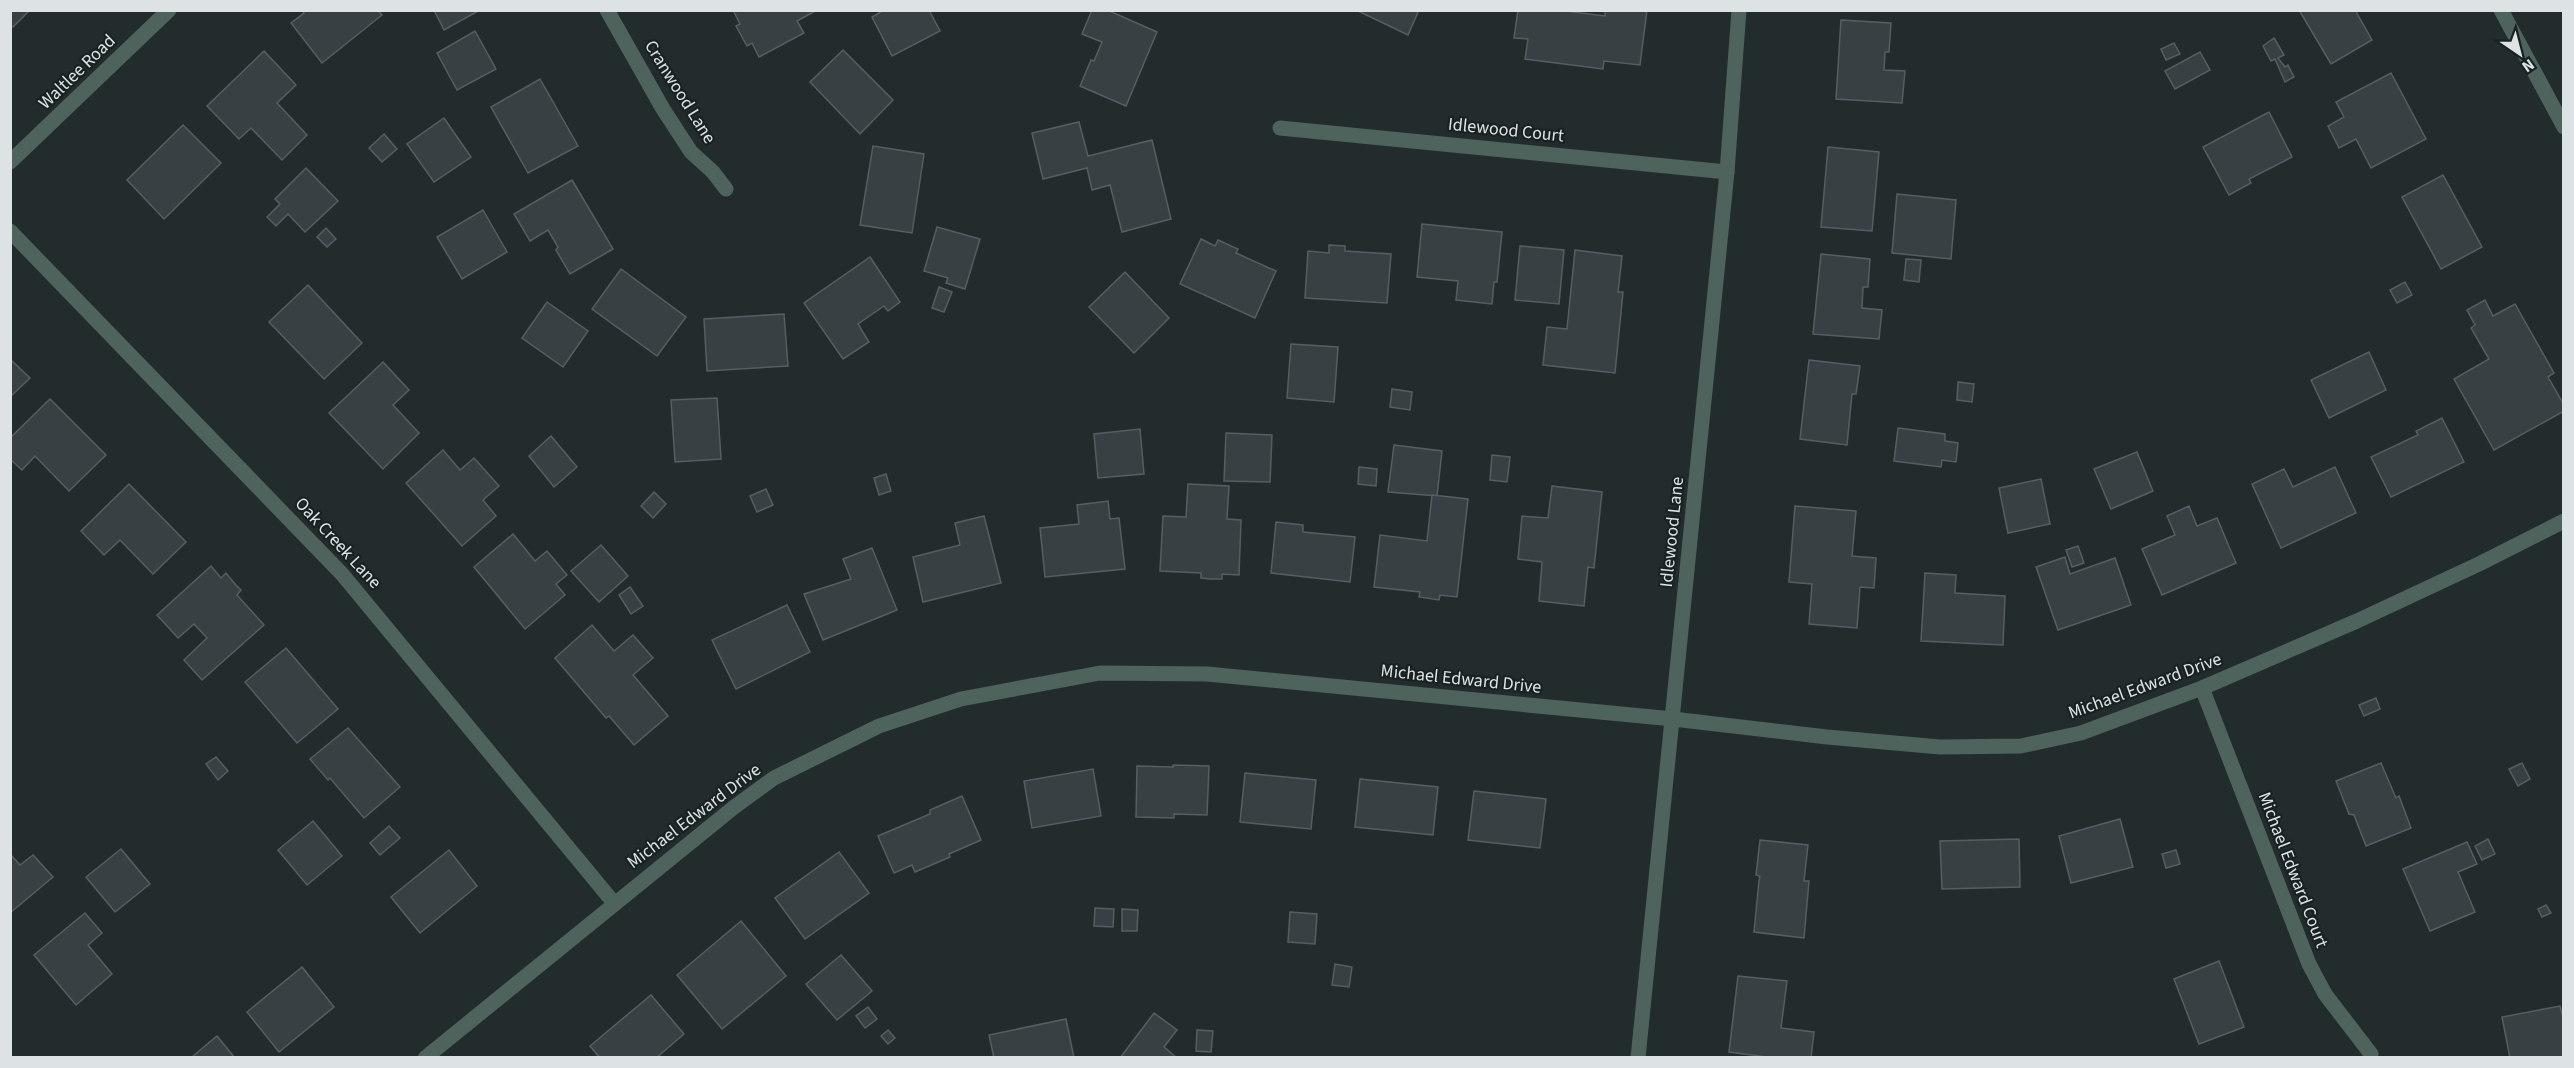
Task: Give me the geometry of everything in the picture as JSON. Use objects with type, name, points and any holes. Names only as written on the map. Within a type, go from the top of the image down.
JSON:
[{"type":"street","name":"Waltlee Road","points":[[10,162],[170,10]]},
{"type":"street","name":"Cranwood Lane","points":[[607,10],[685,143],[726,189]]},
{"type":"street","name":"Idlewood Lane","points":[[1638,1058],[1727,172],[1739,10]]},
{"type":"street","points":[[2501,10],[2564,128]]},
{"type":"street","name":"Idlewood Court","points":[[1280,128],[1727,172]]},
{"type":"street","name":"Oak Creek Lane","points":[[10,231],[342,574],[614,903]]},
{"type":"street","name":"Michael Edward Drive","points":[[425,1058],[614,903],[774,778],[879,726],[961,699],[1100,673],[1207,674],[1940,747],[2021,746],[2081,733],[2202,688],[2357,621],[2564,521]]},
{"type":"street","name":"Michael Edward Court","points":[[2202,688],[2308,964],[2325,994],[2372,1054]]},
{"type":"building","points":[[10,10],[30,10],[13,27],[10,25]]},
{"type":"building","points":[[302,10],[378,10],[382,15],[322,63],[291,23],[304,13]]},
{"type":"building","points":[[434,10],[480,10],[444,30]]},
{"type":"building","points":[[733,10],[817,10],[797,21],[804,33],[759,57],[752,43],[747,46],[736,26],[740,24]]},
{"type":"building","points":[[884,10],[929,10],[940,31],[892,56],[872,17]]},
{"type":"building","points":[[1092,10],[1107,10],[1157,32],[1126,106],[1080,86],[1102,42],[1082,34]]},
{"type":"building","points":[[1356,10],[1419,10],[1408,35]]},
{"type":"building","points":[[1518,10],[1558,10],[1605,16],[1605,10],[1647,10],[1640,65],[1604,61],[1603,69],[1525,59],[1528,39],[1514,38]]},
{"type":"building","points":[[2299,10],[2355,10],[2372,40],[2331,64]]},
{"type":"building","points":[[1841,20],[1891,23],[1889,52],[1885,52],[1884,70],[1905,71],[1902,103],[1836,99]]},
{"type":"building","points":[[475,31],[496,69],[457,90],[437,53]]},
{"type":"building","points":[[2274,38],[2284,55],[2278,58],[2285,67],[2288,65],[2294,77],[2285,82],[2275,59],[2271,61],[2263,46]]},
{"type":"building","points":[[2174,43],[2180,54],[2166,60],[2161,49]]},
{"type":"building","points":[[843,50],[893,100],[860,134],[810,82]]},
{"type":"building","points":[[264,51],[296,85],[277,103],[307,135],[282,160],[251,128],[239,139],[207,106]]},
{"type":"building","points":[[2200,52],[2210,70],[2175,89],[2165,71]]},
{"type":"building","points":[[2391,73],[2426,139],[2371,168],[2356,139],[2339,148],[2328,126],[2344,117],[2336,102]]},
{"type":"building","points":[[540,79],[578,146],[528,173],[491,107]]},
{"type":"building","points":[[2269,112],[2292,157],[2249,179],[2251,183],[2229,195],[2203,147]]},
{"type":"building","points":[[444,118],[471,157],[434,182],[407,144]]},
{"type":"building","points":[[1079,122],[1088,156],[1152,140],[1171,219],[1122,232],[1110,185],[1092,190],[1087,168],[1043,179],[1032,133]]},
{"type":"building","points":[[183,125],[221,163],[164,219],[127,180]]},
{"type":"building","points":[[384,134],[397,149],[382,162],[369,148]]},
{"type":"building","points":[[873,146],[924,154],[912,233],[860,225]]},
{"type":"building","points":[[1828,147],[1879,152],[1872,231],[1821,227]]},
{"type":"building","points":[[306,168],[338,201],[305,232],[288,214],[276,226],[267,217],[280,204],[275,199]]},
{"type":"building","points":[[2443,175],[2482,247],[2441,269],[2402,197]]},
{"type":"building","points":[[572,180],[613,249],[570,274],[548,230],[530,241],[514,214]]},
{"type":"building","points":[[1897,194],[1956,200],[1951,259],[1892,253]]},
{"type":"building","points":[[483,210],[507,252],[462,279],[437,237]]},
{"type":"building","points":[[1422,224],[1502,232],[1497,282],[1494,282],[1492,304],[1456,300],[1458,281],[1417,277]]},
{"type":"building","points":[[937,227],[980,239],[965,289],[946,283],[948,278],[924,271]]},
{"type":"building","points":[[326,228],[336,239],[327,247],[317,237]]},
{"type":"building","points":[[1201,239],[1215,246],[1218,240],[1238,249],[1236,253],[1276,271],[1255,318],[1180,284]]},
{"type":"building","points":[[1329,245],[1345,246],[1345,251],[1391,254],[1387,303],[1305,298],[1308,251],[1329,253]]},
{"type":"building","points":[[1520,246],[1564,250],[1559,304],[1515,300]]},
{"type":"building","points":[[1575,250],[1622,256],[1618,292],[1623,292],[1615,373],[1543,365],[1547,327],[1567,329]]},
{"type":"building","points":[[1821,254],[1870,259],[1868,287],[1863,287],[1862,308],[1882,310],[1879,339],[1813,334]]},
{"type":"building","points":[[870,257],[900,302],[888,311],[884,306],[858,324],[869,342],[843,359],[804,303]]},
{"type":"building","points":[[1906,259],[1921,260],[1919,282],[1904,280]]},
{"type":"building","points":[[621,269],[686,317],[657,356],[592,309]]},
{"type":"building","points":[[1125,272],[1169,318],[1134,353],[1089,307]]},
{"type":"building","points":[[2405,282],[2412,295],[2397,303],[2390,290]]},
{"type":"building","points":[[308,285],[362,343],[324,379],[269,322]]},
{"type":"building","points":[[939,287],[952,292],[944,312],[932,308]]},
{"type":"building","points":[[2485,300],[2493,316],[2515,304],[2554,373],[2548,377],[2564,405],[2564,411],[2494,450],[2454,379],[2489,359],[2471,328],[2475,325],[2467,310]]},
{"type":"building","points":[[547,302],[588,331],[563,367],[522,338]]},
{"type":"building","points":[[784,314],[788,366],[707,371],[704,319]]},
{"type":"building","points":[[1291,344],[1338,347],[1334,402],[1287,398]]},
{"type":"building","points":[[2369,352],[2386,390],[2329,418],[2311,380]]},
{"type":"building","points":[[10,359],[30,378],[10,397]]},
{"type":"building","points":[[1809,360],[1860,366],[1856,394],[1852,394],[1847,445],[1800,439]]},
{"type":"building","points":[[383,362],[409,390],[393,405],[419,433],[383,469],[329,413]]},
{"type":"building","points":[[1958,382],[1974,384],[1972,402],[1957,400]]},
{"type":"building","points":[[1392,389],[1412,392],[1410,410],[1390,407]]},
{"type":"building","points":[[717,398],[721,459],[675,462],[671,400]]},
{"type":"building","points":[[50,399],[106,455],[69,491],[35,456],[22,470],[10,459],[10,438]]},
{"type":"building","points":[[2442,418],[2464,462],[2391,497],[2371,457],[2418,435],[2416,431]]},
{"type":"building","points":[[1898,428],[1945,434],[1945,441],[1958,443],[1956,462],[1942,460],[1941,467],[1894,461]]},
{"type":"building","points":[[1140,429],[1144,474],[1098,478],[1094,434]]},
{"type":"building","points":[[1226,433],[1272,435],[1270,482],[1224,481]]},
{"type":"building","points":[[551,436],[577,467],[554,487],[529,456]]},
{"type":"building","points":[[1394,445],[1442,451],[1437,496],[1388,492]]},
{"type":"building","points":[[443,450],[460,470],[474,458],[499,486],[483,500],[496,516],[462,546],[406,483]]},
{"type":"building","points":[[2137,452],[2153,491],[2111,509],[2094,469]]},
{"type":"building","points":[[1492,455],[1510,457],[1507,482],[1490,480]]},
{"type":"building","points":[[1359,467],[1377,469],[1376,486],[1358,484]]},
{"type":"building","points":[[2335,467],[2356,513],[2281,548],[2252,484],[2284,469],[2293,487]]},
{"type":"building","points":[[886,474],[891,491],[879,495],[874,478]]},
{"type":"building","points":[[2041,479],[2050,524],[2008,533],[1999,488]]},
{"type":"building","points":[[129,484],[186,542],[153,574],[120,540],[104,555],[81,531]]},
{"type":"building","points":[[1188,484],[1229,486],[1227,519],[1241,520],[1239,575],[1222,574],[1222,579],[1211,579],[1201,578],[1201,573],[1160,571],[1163,516],[1186,517]]},
{"type":"building","points":[[1552,486],[1602,492],[1594,568],[1588,567],[1584,606],[1539,601],[1542,562],[1518,559],[1522,516],[1548,518]]},
{"type":"building","points":[[766,489],[773,505],[757,512],[750,496]]},
{"type":"building","points":[[654,492],[666,504],[653,518],[641,506]]},
{"type":"building","points":[[1432,495],[1468,499],[1457,597],[1440,595],[1439,600],[1419,597],[1420,592],[1374,587],[1380,535],[1427,541]]},
{"type":"building","points":[[1108,501],[1110,519],[1119,518],[1125,569],[1045,577],[1040,528],[1079,524],[1077,505]]},
{"type":"building","points":[[1795,506],[1856,511],[1852,556],[1876,558],[1874,588],[1860,587],[1857,628],[1809,624],[1812,584],[1789,582]]},
{"type":"building","points":[[2189,506],[2197,526],[2217,518],[2236,563],[2162,595],[2142,549],[2175,535],[2167,516]]},
{"type":"building","points":[[984,516],[1001,583],[923,602],[913,557],[960,545],[955,523]]},
{"type":"building","points":[[1276,522],[1303,525],[1303,532],[1355,537],[1350,582],[1271,573]]},
{"type":"building","points":[[513,534],[535,561],[547,551],[567,575],[556,584],[565,595],[525,629],[474,567]]},
{"type":"building","points":[[601,545],[628,576],[599,602],[571,571]]},
{"type":"building","points":[[2078,546],[2084,563],[2072,567],[2066,550]]},
{"type":"building","points":[[872,548],[897,610],[823,640],[804,594],[851,579],[843,559]]},
{"type":"building","points":[[2065,557],[2070,574],[2115,558],[2131,605],[2058,630],[2036,567]]},
{"type":"building","points":[[211,566],[221,578],[226,573],[241,590],[237,595],[264,625],[202,680],[184,660],[207,638],[194,624],[178,638],[157,615]]},
{"type":"building","points":[[1925,573],[1956,575],[1955,593],[2005,596],[2003,645],[1921,641]]},
{"type":"building","points":[[630,587],[643,606],[631,614],[619,595]]},
{"type":"building","points":[[787,605],[810,652],[736,689],[712,640]]},
{"type":"building","points":[[592,625],[614,651],[633,635],[653,658],[633,675],[668,716],[634,745],[609,716],[606,718],[555,658]]},
{"type":"building","points":[[286,648],[338,709],[297,743],[245,682]]},
{"type":"building","points":[[2376,698],[2380,709],[2364,716],[2359,705]]},
{"type":"building","points":[[348,728],[400,787],[364,818],[330,778],[328,780],[310,759]]},
{"type":"building","points":[[216,757],[228,771],[218,780],[206,764]]},
{"type":"building","points":[[2381,763],[2396,798],[2399,796],[2411,828],[2366,846],[2354,815],[2349,814],[2336,781]]},
{"type":"building","points":[[2522,763],[2530,779],[2518,786],[2509,769]]},
{"type":"building","points":[[1173,765],[1209,766],[1207,815],[1174,814],[1174,818],[1136,817],[1137,766],[1173,767]]},
{"type":"building","points":[[1093,769],[1101,816],[1032,828],[1024,781]]},
{"type":"building","points":[[1245,773],[1316,780],[1311,829],[1240,822]]},
{"type":"building","points":[[1360,779],[1438,787],[1433,835],[1355,827]]},
{"type":"building","points":[[1474,791],[1546,799],[1540,848],[1468,840]]},
{"type":"building","points":[[962,796],[981,840],[915,872],[912,865],[894,873],[878,836],[930,814],[930,810]]},
{"type":"building","points":[[2120,819],[2133,867],[2071,883],[2059,836]]},
{"type":"building","points":[[313,821],[342,856],[307,885],[278,850]]},
{"type":"building","points":[[389,826],[400,838],[380,855],[370,843]]},
{"type":"building","points":[[2019,839],[2020,887],[1942,889],[1940,841]]},
{"type":"building","points":[[2488,839],[2495,854],[2482,860],[2475,846]]},
{"type":"building","points":[[1760,840],[1808,845],[1804,881],[1809,881],[1804,938],[1754,932],[1760,876],[1756,875]]},
{"type":"building","points":[[2467,842],[2477,864],[2458,872],[2475,912],[2430,931],[2403,869]]},
{"type":"building","points":[[121,849],[150,884],[115,912],[86,877]]},
{"type":"building","points":[[449,850],[477,886],[420,933],[391,897]]},
{"type":"building","points":[[2176,850],[2180,864],[2166,868],[2162,854]]},
{"type":"building","points":[[839,852],[869,893],[805,939],[775,898]]},
{"type":"building","points":[[10,854],[20,865],[33,855],[53,877],[10,913]]},
{"type":"building","points":[[2546,905],[2551,913],[2542,917],[2538,909]]},
{"type":"building","points":[[1095,908],[1114,909],[1113,927],[1094,926]]},
{"type":"building","points":[[1122,909],[1138,910],[1137,931],[1122,931]]},
{"type":"building","points":[[1290,912],[1317,914],[1315,944],[1288,942]]},
{"type":"building","points":[[85,913],[102,933],[88,945],[112,974],[76,1005],[34,955]]},
{"type":"building","points":[[741,921],[786,976],[722,1029],[677,975]]},
{"type":"building","points":[[841,955],[872,991],[837,1020],[806,984]]},
{"type":"building","points":[[2219,961],[2244,1027],[2199,1044],[2174,979]]},
{"type":"building","points":[[1335,964],[1352,967],[1349,987],[1332,985]]},
{"type":"building","points":[[302,967],[334,1007],[279,1052],[247,1012]]},
{"type":"building","points":[[1738,976],[1787,981],[1781,1028],[1814,1032],[1811,1058],[1775,1058],[1729,1052]]},
{"type":"building","points":[[651,995],[684,1034],[656,1058],[600,1058],[590,1046]]},
{"type":"building","points":[[2560,1006],[2564,1022],[2564,1058],[2510,1058],[2502,1017]]},
{"type":"building","points":[[868,1007],[877,1019],[865,1028],[856,1016]]},
{"type":"building","points":[[1154,1013],[1177,1030],[1164,1047],[1177,1058],[1120,1058]]},
{"type":"building","points":[[1066,1019],[1074,1058],[994,1058],[989,1035]]},
{"type":"building","points":[[888,1030],[895,1038],[888,1044],[881,1036]]},
{"type":"building","points":[[1197,1030],[1213,1031],[1211,1052],[1196,1051]]},
{"type":"building","points":[[217,1036],[235,1058],[191,1058],[199,1051]]}]
